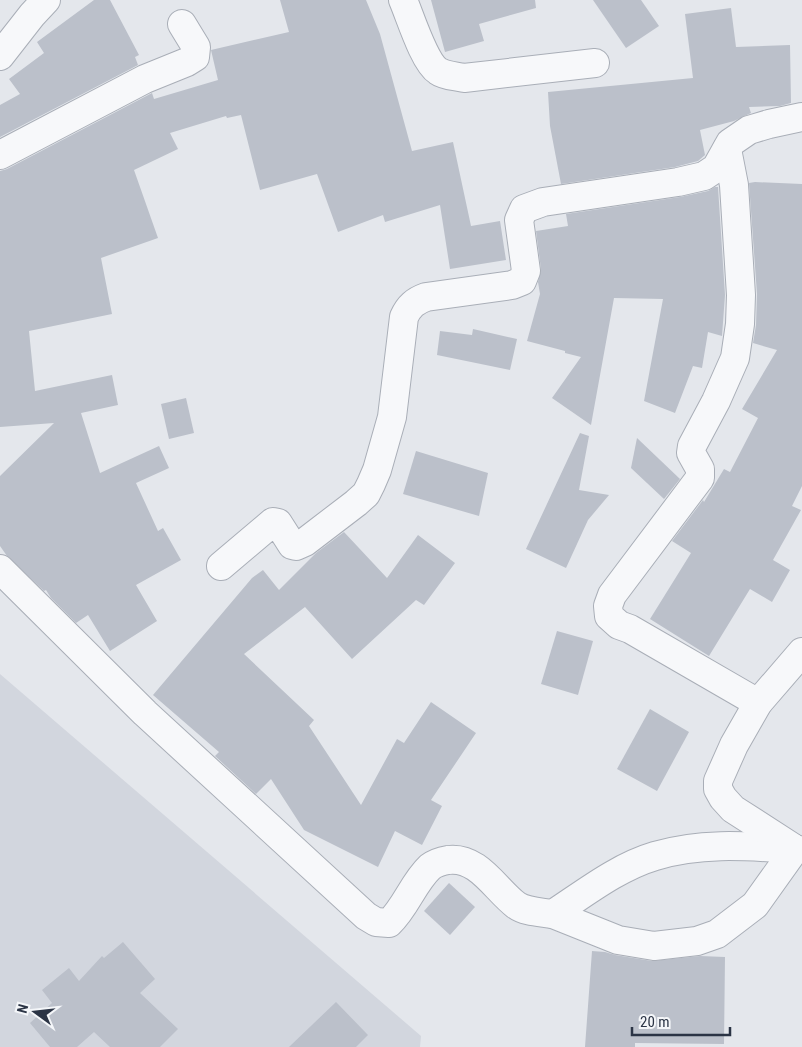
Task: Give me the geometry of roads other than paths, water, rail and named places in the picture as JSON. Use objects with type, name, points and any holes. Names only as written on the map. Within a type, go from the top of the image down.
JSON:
[{"type":"street","points":[[0,56],[46,0]]},
{"type":"street","points":[[403,0],[428,60],[437,70],[447,75],[464,78],[595,63]]},
{"type":"street","points":[[0,155],[145,78],[187,62],[195,57],[196,47],[182,24]]},
{"type":"street","points":[[221,566],[273,522],[278,523],[292,545],[300,545],[366,494],[377,470],[392,417],[404,317],[408,308],[415,301],[426,297],[512,285],[522,281],[526,271],[519,220],[524,209],[544,202],[678,182],[704,176],[716,168],[730,143],[749,130],[802,117]]},
{"type":"street","points":[[727,149],[734,186],[741,295],[740,324],[734,358],[716,401],[692,446],[691,453],[700,469],[700,478],[612,595],[608,606],[609,616],[620,625],[758,703]]},
{"type":"street","points":[[0,570],[145,713],[366,916],[376,922],[389,923],[396,916],[431,866],[444,861],[454,860],[464,862],[481,871],[516,905],[523,909],[553,914],[618,940],[654,946],[697,941],[716,934],[755,905],[798,850]]},
{"type":"street","points":[[798,850],[733,809],[723,798],[718,788],[718,781],[758,703],[802,652]]},
{"type":"street","points":[[553,914],[628,866],[680,849],[726,845],[798,850]]}]
